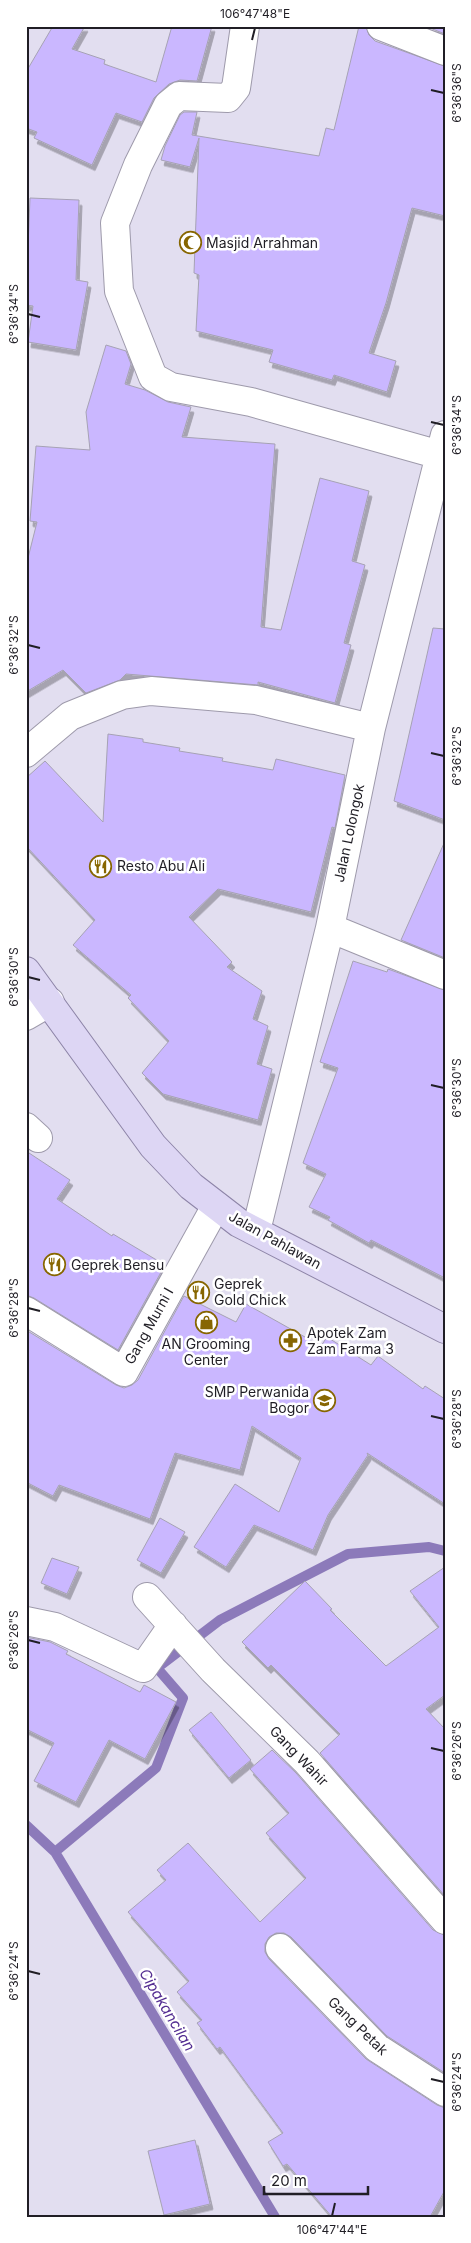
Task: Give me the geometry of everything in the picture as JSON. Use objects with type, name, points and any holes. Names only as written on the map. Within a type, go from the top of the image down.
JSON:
[{"type":"main road","name":"Jalan Pahlawan","points":[[26,971],[153,1146],[191,1186],[216,1206],[256,1231],[445,1329]]},
{"type":"street","points":[[246,26],[236,88],[228,98],[179,96],[168,106],[138,165],[115,223],[119,291],[153,377],[171,387],[251,402],[442,445]]},
{"type":"street","points":[[381,26],[445,51]]},
{"type":"street","name":"Jalan Lolongok","points":[[256,1231],[330,928],[371,728],[442,445]]},
{"type":"street","points":[[26,753],[70,716],[122,695],[151,691],[256,700],[371,728]]},
{"type":"street","points":[[330,928],[445,975]]},
{"type":"street","points":[[26,1016],[50,1002]]},
{"type":"street","name":"Gang Murni I","points":[[26,1311],[124,1372],[216,1206]]},
{"type":"street","name":"Gang Wahir","points":[[147,1597],[213,1670],[307,1762],[445,1920]]},
{"type":"street","points":[[26,1621],[55,1627],[143,1668],[175,1627]]},
{"type":"street","name":"Gang Petak","points":[[280,1948],[377,2048],[445,2092]]},
{"type":"building","points":[[53,26],[85,26],[72,49],[105,60],[104,64],[156,82],[172,26],[212,26],[197,81],[180,80],[169,84],[154,98],[142,122],[116,113],[92,165],[34,138],[37,132],[26,128],[26,72]]},
{"type":"building","points":[[359,26],[366,26],[369,35],[375,41],[445,66],[445,216],[412,208],[386,303],[369,353],[396,361],[387,392],[334,375],[332,380],[269,362],[273,350],[196,331],[199,275],[194,273],[199,138],[190,167],[161,160],[165,146],[180,115],[184,112],[197,112],[192,135],[319,156],[326,128],[334,130]]},
{"type":"building","points":[[425,26],[445,26],[445,34]]},
{"type":"building","points":[[30,198],[79,200],[76,280],[88,282],[76,350],[28,342],[33,306],[26,305],[26,248],[28,248]]},
{"type":"building","points":[[106,345],[126,351],[131,364],[125,384],[145,390],[168,402],[191,407],[182,437],[275,444],[261,627],[281,630],[320,478],[369,491],[352,561],[365,565],[344,643],[351,645],[335,703],[258,682],[258,685],[126,674],[120,680],[86,693],[63,670],[26,692],[26,566],[37,522],[30,521],[36,446],[90,450],[86,412]]},
{"type":"building","points":[[433,628],[445,629],[445,820],[394,801]]},
{"type":"building","points":[[108,734],[143,739],[143,742],[180,748],[179,751],[223,758],[222,761],[273,770],[276,759],[345,775],[335,828],[332,827],[311,912],[218,889],[189,917],[232,962],[227,967],[262,991],[253,1019],[268,1026],[257,1064],[272,1069],[258,1120],[163,1094],[142,1073],[169,1041],[128,998],[131,995],[73,945],[95,920],[26,846],[26,778],[45,761],[103,822]]},
{"type":"building","points":[[445,841],[445,958],[401,940]]},
{"type":"building","points":[[353,961],[387,972],[388,969],[445,990],[445,1278],[371,1240],[369,1243],[328,1220],[330,1217],[309,1207],[326,1174],[303,1163],[338,1068],[320,1062]]},
{"type":"building","points":[[26,1151],[70,1180],[57,1199],[112,1236],[113,1234],[165,1265],[118,1350],[34,1298],[26,1295]]},
{"type":"building","points":[[184,1296],[236,1322],[246,1304],[321,1346],[327,1337],[371,1365],[378,1356],[423,1389],[425,1386],[445,1399],[445,1504],[367,1453],[368,1455],[328,1515],[313,1550],[254,1525],[226,1567],[194,1547],[235,1484],[279,1512],[301,1458],[252,1426],[240,1470],[175,1453],[150,1519],[59,1485],[53,1496],[26,1482],[26,1330],[124,1388],[138,1380]]},
{"type":"building","points":[[160,1518],[185,1532],[161,1573],[137,1560]]},
{"type":"building","points":[[52,1558],[79,1567],[67,1594],[41,1583]]},
{"type":"building","points":[[445,1567],[445,1695],[426,1709],[445,1729],[445,1896],[320,1753],[340,1734],[271,1665],[268,1668],[242,1642],[305,1581],[332,1609],[330,1610],[386,1666],[439,1627],[410,1591]]},
{"type":"building","points":[[26,1637],[50,1642],[68,1651],[66,1654],[140,1692],[144,1685],[176,1702],[145,1759],[109,1740],[76,1802],[34,1781],[54,1743],[26,1729]]},
{"type":"building","points":[[211,1712],[251,1760],[229,1778],[189,1730]]},
{"type":"building","points":[[272,1750],[296,1773],[433,1930],[445,1935],[445,2073],[387,2036],[291,1937],[284,1933],[276,1933],[269,1937],[265,1944],[265,1952],[269,1959],[366,2059],[437,2105],[445,2108],[445,2190],[430,2217],[332,2217],[287,2164],[283,2166],[268,2142],[283,2133],[220,2047],[217,2049],[197,2023],[202,2020],[177,1992],[189,1981],[128,1912],[166,1880],[157,1870],[188,1843],[260,1922],[306,1878],[266,1833],[289,1813],[250,1769]]},
{"type":"building","points":[[195,2140],[210,2204],[164,2215],[148,2151]]},
{"type":"waterway","points":[[55,1852],[156,1768],[183,1698],[157,1668],[220,1620],[348,1554],[429,1547],[445,1551]]},
{"type":"waterway","name":"Cipakancilan","points":[[26,1825],[55,1852],[275,2217]]},
{"type":"place","name":"Masjid Arrahman","points":[[190,243]]},
{"type":"place","name":"Resto Abu Ali","points":[[101,866]]},
{"type":"place","name":"Geprek Bensu","points":[[55,1265]]},
{"type":"place","name":"Geprek Gold Chick","points":[[198,1292]]},
{"type":"place","name":"AN Grooming Center","points":[[206,1322]]},
{"type":"place","name":"Apotek Zam Zam Farma 3","points":[[291,1341]]},
{"type":"place","name":"SMP Perwanida Bogor","points":[[325,1400]]}]
